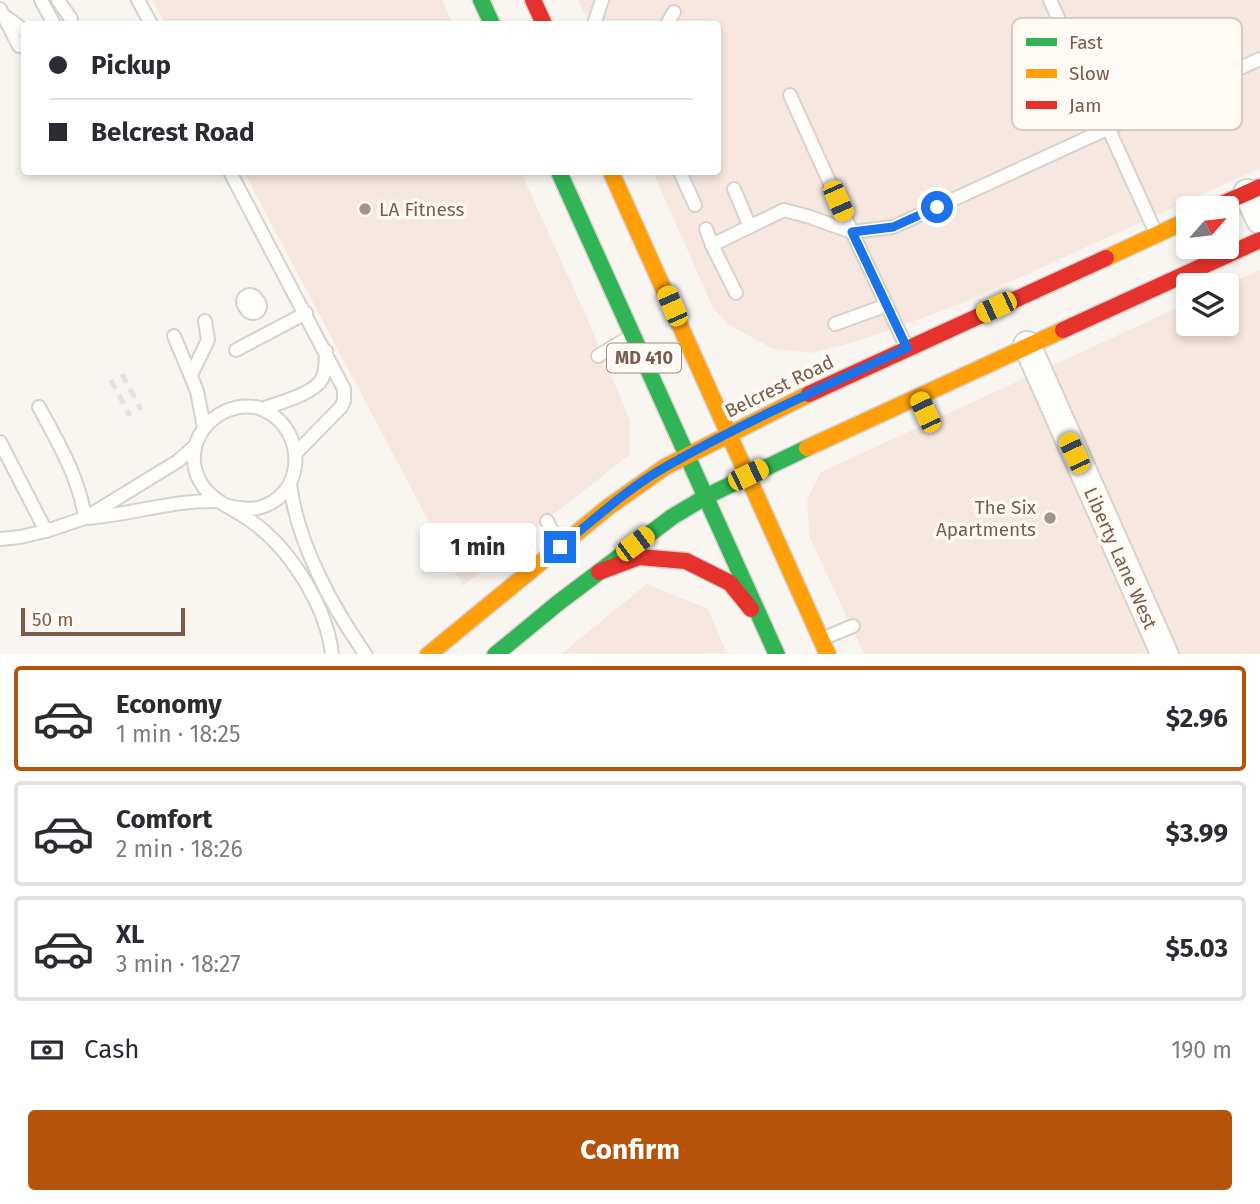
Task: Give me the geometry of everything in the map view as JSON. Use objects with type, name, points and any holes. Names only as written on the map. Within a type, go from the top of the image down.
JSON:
[{"type":"main road","points":[[481,0],[491,21]]},
{"type":"main road","points":[[533,0],[543,21]]},
{"type":"main road","name":"MD 410","points":[[560,175],[588,249],[634,334],[777,654]]},
{"type":"main road","name":"MD 410","points":[[612,175],[825,647]]},
{"type":"main road","name":"Belcrest Road","points":[[428,654],[607,508],[644,481],[688,455],[907,348],[1176,225]]},
{"type":"main road","points":[[495,654],[598,572],[672,517],[707,496],[917,395],[1260,240]]},
{"type":"main road","points":[[598,572],[639,558],[686,561],[730,583],[765,626]]},
{"type":"street","points":[[1254,190],[1260,220]]},
{"type":"street","name":"Liberty Lane West","points":[[1027,345],[1165,654]]},
{"type":"lane","points":[[41,0],[52,21]]},
{"type":"lane","points":[[58,0],[71,19]]},
{"type":"lane","points":[[138,0],[149,21]]},
{"type":"lane","points":[[595,21],[602,0]]},
{"type":"lane","points":[[1049,0],[1057,18]]},
{"type":"lane","points":[[1,12],[21,28]]},
{"type":"lane","points":[[1,12],[19,46]]},
{"type":"lane","points":[[669,21],[674,12]]},
{"type":"lane","points":[[1242,67],[1260,59]]},
{"type":"lane","points":[[790,95],[907,348]]},
{"type":"lane","points":[[712,245],[784,211],[852,232],[893,227],[1105,130]]},
{"type":"lane","points":[[1107,130],[1156,234]]},
{"type":"lane","points":[[232,175],[344,389],[341,407],[296,453]]},
{"type":"lane","points":[[681,175],[695,205]]},
{"type":"lane","points":[[734,190],[750,227]]},
{"type":"lane","points":[[706,229],[736,293]]},
{"type":"lane","points":[[835,324],[887,305]]},
{"type":"lane","points":[[236,350],[306,313]]},
{"type":"lane","points":[[191,373],[208,340],[205,321]]},
{"type":"lane","points":[[598,356],[634,334]]},
{"type":"lane","points":[[174,337],[191,373],[202,407],[204,427]]},
{"type":"lane","points":[[326,351],[324,376],[320,382],[302,394],[262,409],[238,407],[224,411],[204,427],[195,445],[194,457],[201,483],[222,503],[257,525],[295,567],[325,622],[332,654]]},
{"type":"lane","points":[[917,395],[925,412]]},
{"type":"lane","points":[[39,407],[71,467],[85,518]]},
{"type":"lane","points":[[0,539],[46,531],[85,518],[128,514],[187,501],[222,503],[241,509],[257,508],[270,503],[290,484],[296,466],[296,453],[293,439],[282,422],[262,409]]},
{"type":"lane","points":[[0,442],[46,531]]},
{"type":"lane","points":[[85,518],[177,461],[195,445]]},
{"type":"lane","points":[[0,474],[10,464]]},
{"type":"lane","points":[[290,484],[295,511],[307,547],[339,612],[366,654]]},
{"type":"lane","points":[[547,521],[560,547]]},
{"type":"lane","points":[[825,647],[852,626]]},
{"type":"shaded area","points":[[152,0],[442,0],[452,21],[163,21]]},
{"type":"shaded area","points":[[578,0],[1260,0],[1260,168],[1198,196],[1176,196],[1176,206],[961,304],[855,342],[810,353],[772,348],[729,325],[713,308],[654,175],[721,175],[721,21],[588,21]]},
{"type":"shaded area","points":[[246,175],[522,175],[630,421],[629,455],[463,586]]},
{"type":"shaded area","points":[[1260,270],[1260,654],[864,654],[810,538],[807,500],[821,472],[1176,309],[1176,336],[1239,336],[1239,279]]},
{"type":"shaded area","points":[[647,584],[708,609],[727,654],[561,654]]},
{"type":"railway","points":[[122,374],[141,410]]},
{"type":"railway","points":[[111,380],[130,416]]},
{"type":"traffic: fast","points":[[481,0],[491,21]]},
{"type":"traffic: fast","points":[[560,175],[777,654]]},
{"type":"traffic: fast","points":[[496,654],[558,603],[672,517],[707,496],[807,448]]},
{"type":"traffic: slow","points":[[612,175],[828,654]]},
{"type":"traffic: slow","points":[[1106,258],[1176,226]]},
{"type":"traffic: slow","points":[[807,448],[1063,330]]},
{"type":"traffic: slow","points":[[429,654],[607,508],[665,467],[809,394]]},
{"type":"traffic: jam","points":[[533,0],[543,21]]},
{"type":"traffic: jam","points":[[1239,196],[1260,187]]},
{"type":"traffic: jam","points":[[1063,330],[1260,240]]},
{"type":"traffic: jam","points":[[809,394],[1106,258]]},
{"type":"traffic: jam","points":[[599,572],[639,557],[686,561],[730,583],[751,609]]},
{"type":"place","name":"LA Fitness","points":[[365,209]]},
{"type":"place","name":"The Six Apartments","points":[[1050,518]]},
{"type":"route","points":[[560,547],[607,508],[666,467],[730,433],[907,348],[852,232],[893,227],[937,207]]}]
